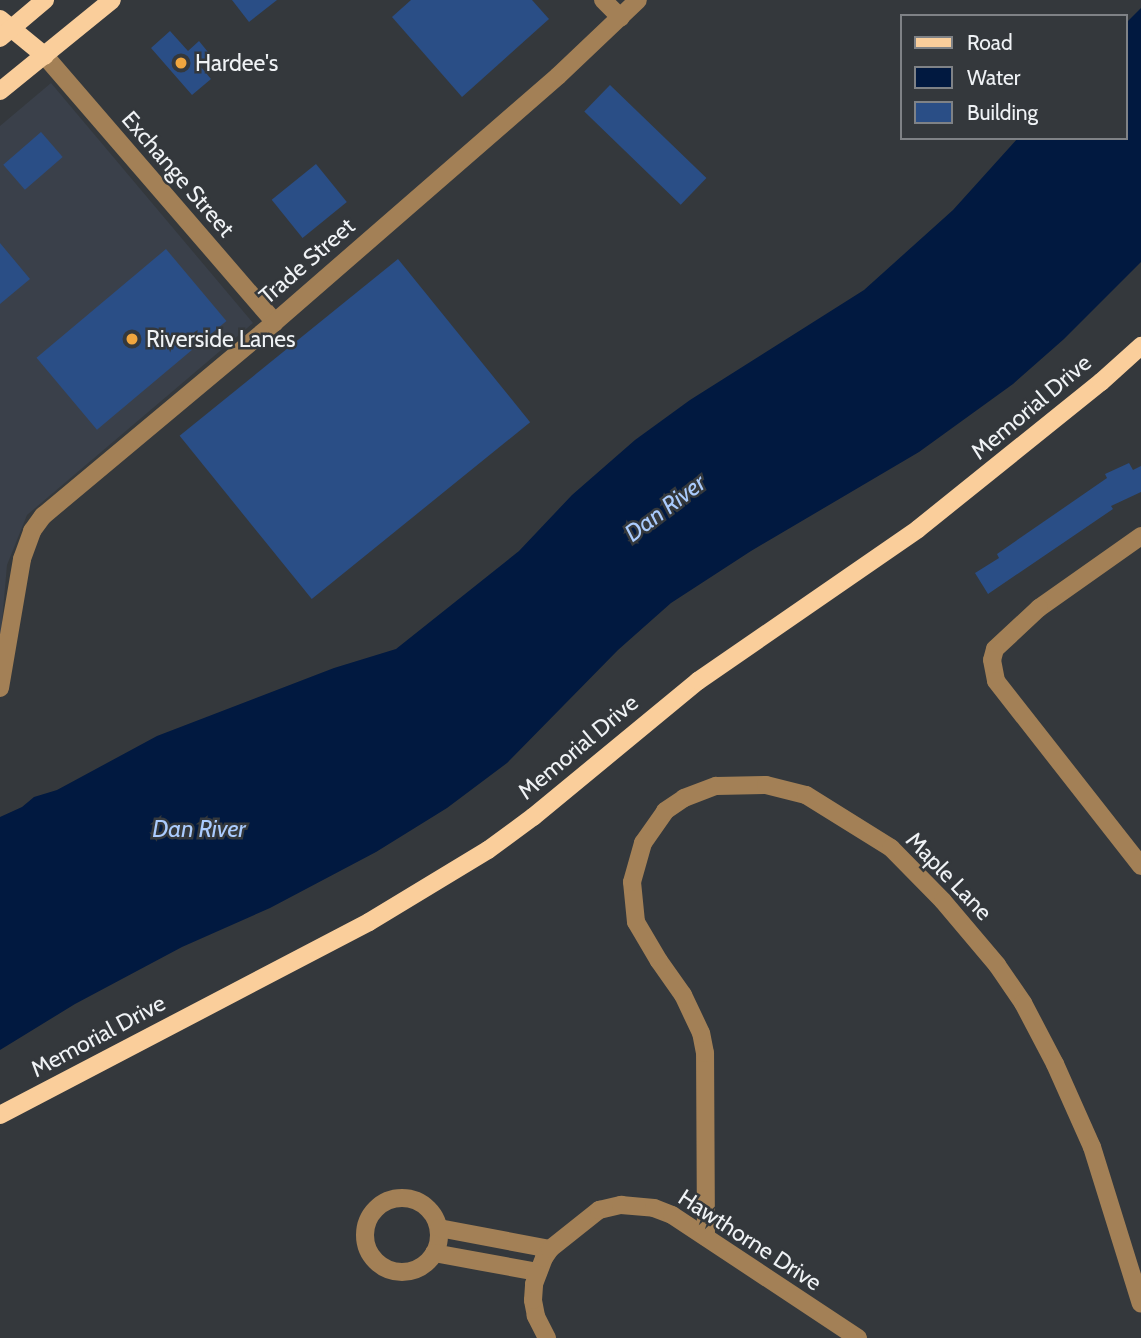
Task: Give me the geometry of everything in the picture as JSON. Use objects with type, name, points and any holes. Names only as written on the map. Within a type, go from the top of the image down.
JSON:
[{"type":"main road","points":[[45,0],[4,28],[45,56]]},
{"type":"main road","points":[[0,91],[112,0]]},
{"type":"main road","name":"Memorial Drive","points":[[0,1115],[369,922],[488,850],[533,817],[698,681],[927,522],[1101,382],[1141,345]]},
{"type":"street","points":[[603,0],[621,18]]},
{"type":"street","name":"Trade Street","points":[[0,688],[22,559],[32,531],[43,516],[275,321],[621,18],[638,0]]},
{"type":"street","name":"Exchange Street","points":[[45,56],[275,321]]},
{"type":"street","points":[[1141,536],[1083,575],[1022,624],[995,649],[992,671],[996,681],[1141,866]]},
{"type":"street","name":"Maple Lane","points":[[706,1237],[705,1053],[701,1033],[683,995],[636,922],[632,882],[643,843],[653,825],[675,804],[698,791],[716,786],[766,785],[806,795],[826,805],[891,848],[943,901],[997,965],[1023,1003],[1055,1064],[1086,1135],[1141,1304]]},
{"type":"street","points":[[394,1199],[417,1201],[427,1207],[439,1228],[434,1253],[416,1269],[392,1270],[373,1257],[365,1234],[373,1212],[394,1199]]},
{"type":"street","name":"Hawthorne Drive","points":[[547,1338],[536,1316],[533,1300],[538,1272],[550,1249],[599,1210],[621,1205],[654,1208],[671,1215],[858,1338]]},
{"type":"street","points":[[439,1228],[550,1249]]},
{"type":"street","points":[[434,1253],[538,1272]]},
{"type":"shaded area","points":[[51,83],[253,323],[27,515],[7,565],[0,644],[0,126]]},
{"type":"water","name":"Dan River","points":[[1141,8],[1141,262],[1064,339],[1013,384],[919,452],[751,551],[671,603],[618,650],[507,763],[447,808],[376,852],[270,908],[182,947],[75,1004],[0,1050],[0,817],[22,807],[34,797],[57,790],[157,736],[334,668],[396,649],[519,551],[572,495],[635,440],[690,400],[864,290],[953,210],[1016,140],[1127,140],[1127,22]]},
{"type":"building","points":[[232,0],[277,0],[249,22]]},
{"type":"building","points":[[411,0],[532,0],[549,19],[462,97],[392,17]]},
{"type":"building","points":[[170,31],[188,51],[199,41],[212,57],[201,67],[211,79],[192,95],[151,48]]},
{"type":"building","points":[[610,85],[706,178],[681,205],[584,112]]},
{"type":"building","points":[[41,132],[63,157],[25,190],[3,165]]},
{"type":"building","points":[[316,164],[347,202],[303,238],[272,200]]},
{"type":"building","points":[[0,243],[30,279],[0,304]]},
{"type":"building","name":"Riverside Lanes","points":[[166,249],[226,321],[97,430],[37,358]]},
{"type":"building","points":[[398,259],[530,422],[312,599],[180,436]]},
{"type":"building","points":[[1129,463],[1133,470],[1141,466],[1141,492],[1111,506],[1113,509],[988,594],[975,573],[999,558],[997,554],[1107,478],[1105,474]]},
{"type":"place","name":"Hardee's","points":[[181,63]]},
{"type":"place","name":"Riverside Lanes","points":[[132,339]]}]
